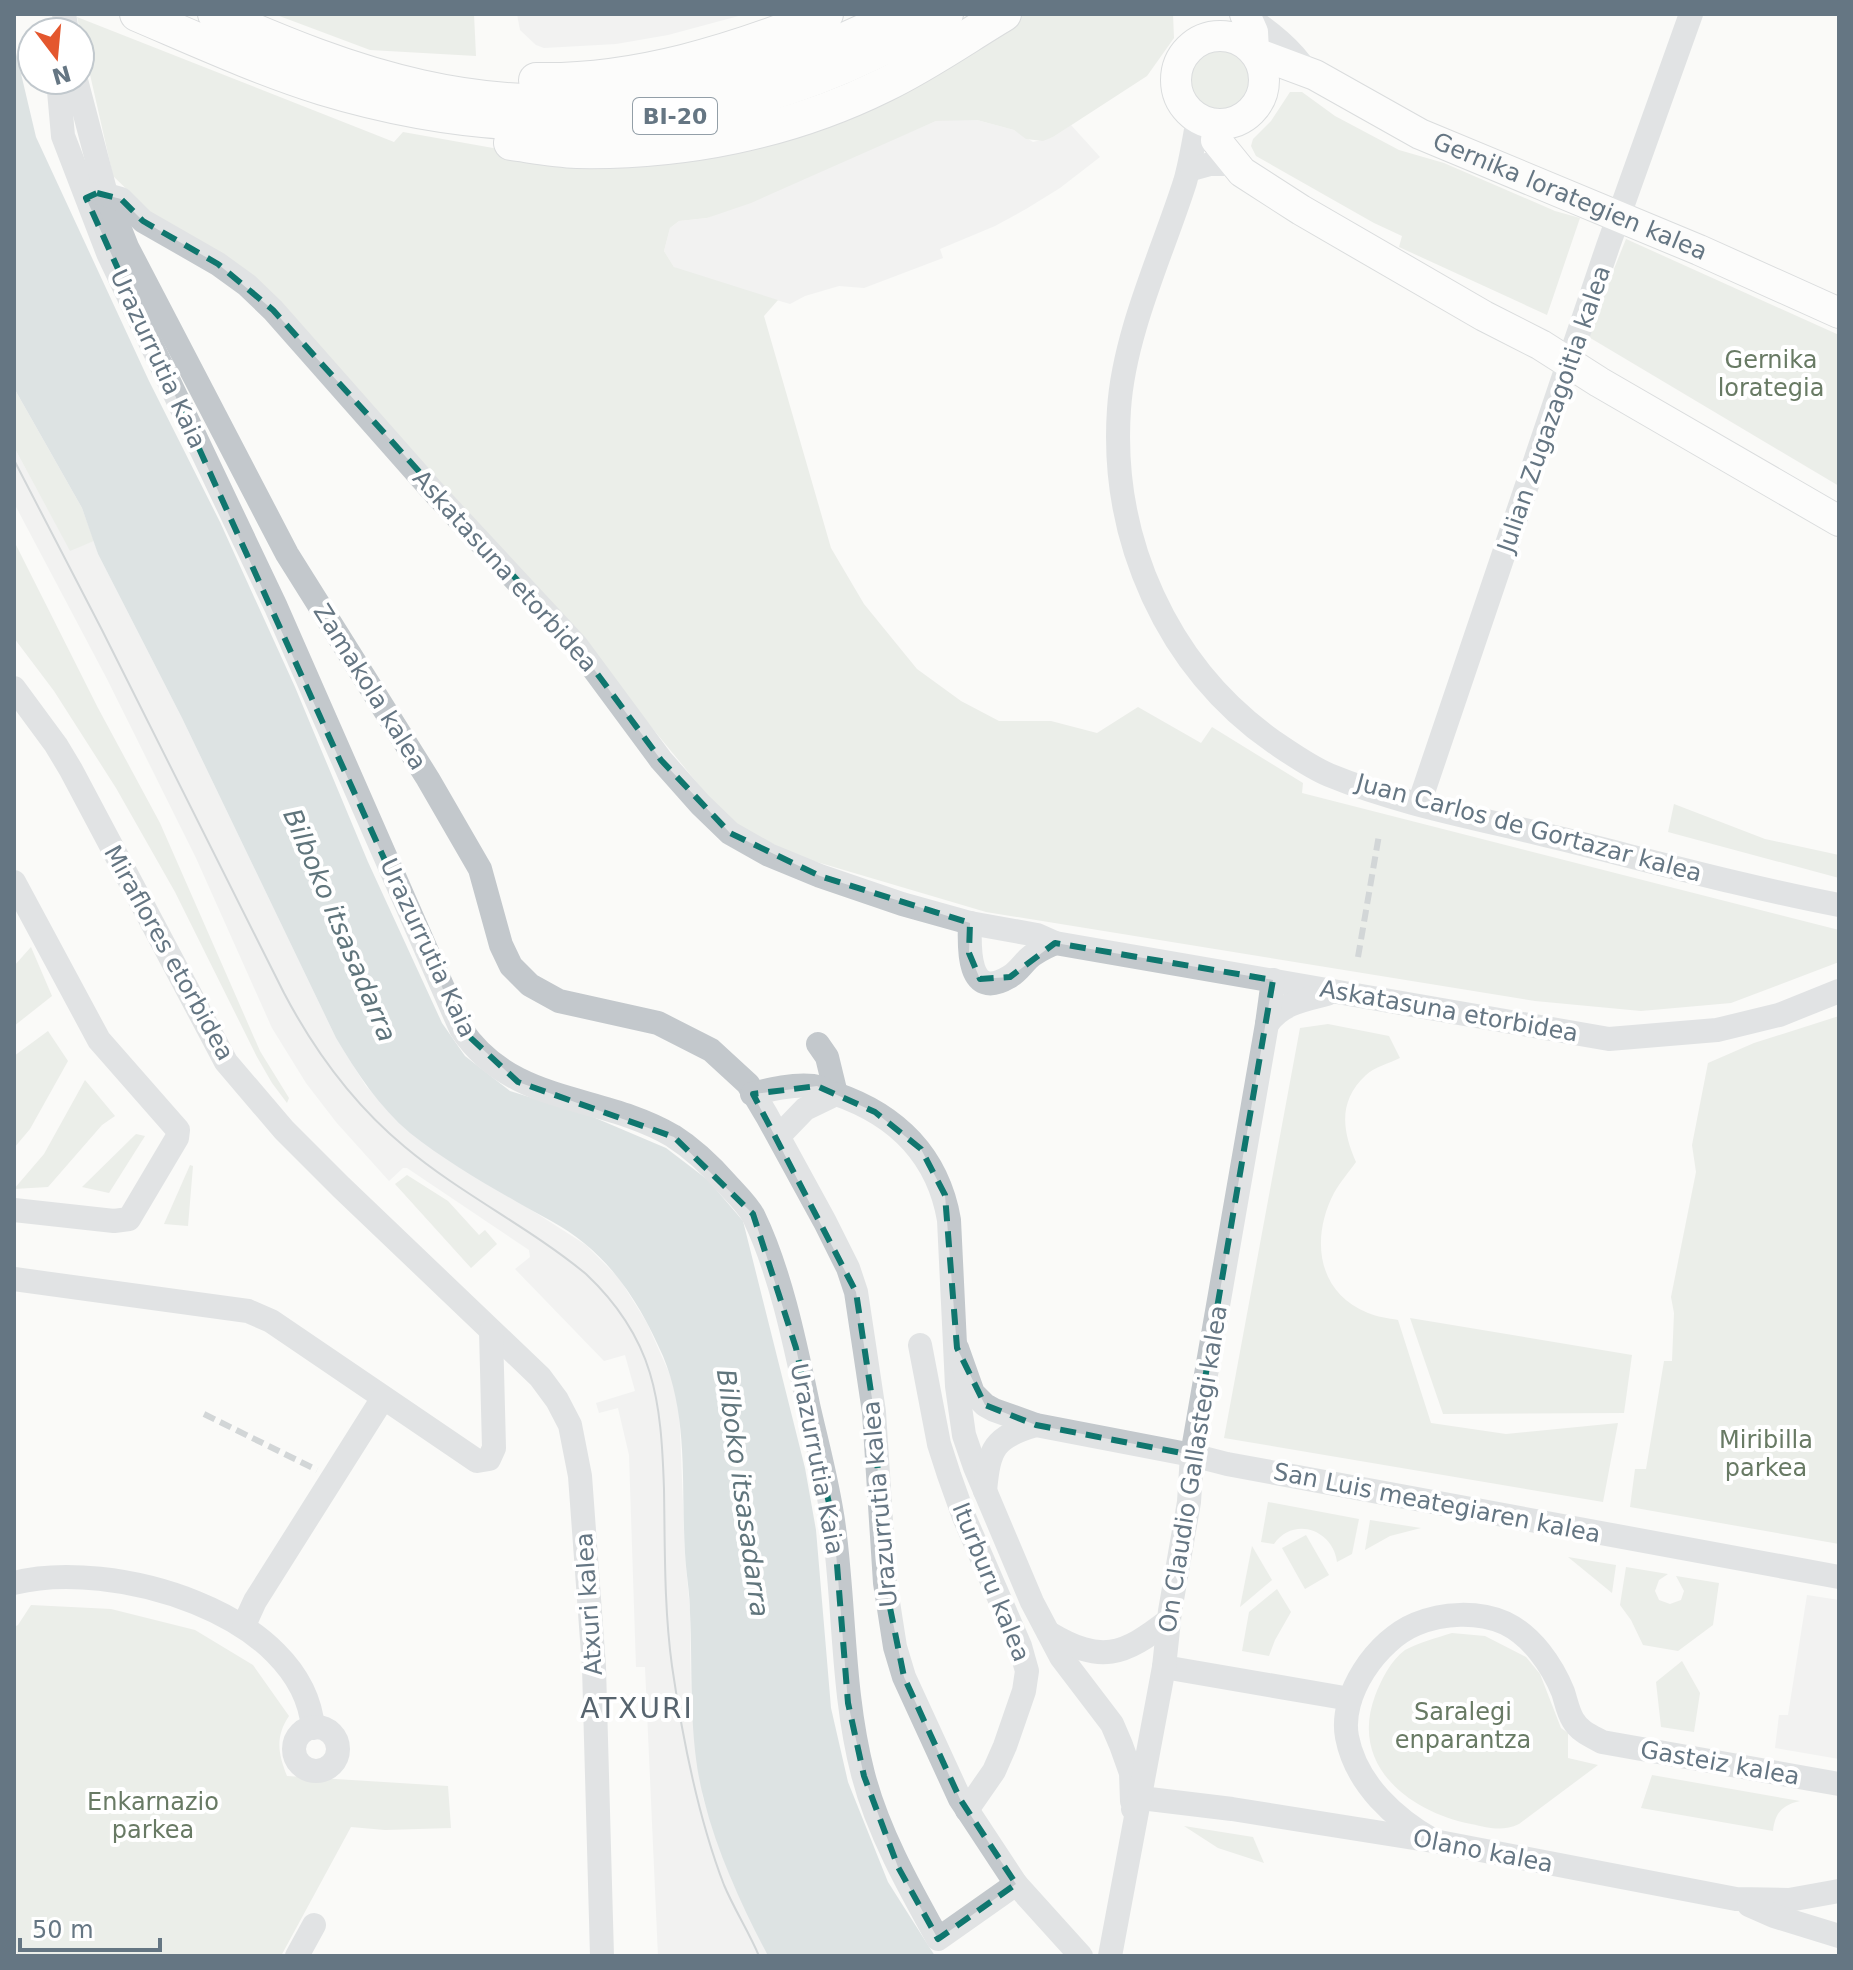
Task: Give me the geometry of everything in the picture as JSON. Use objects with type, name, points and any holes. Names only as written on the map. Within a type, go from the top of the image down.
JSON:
[{"type":"highway","name":"BI-20","points":[[137,14],[228,53],[322,88],[441,91],[505,99],[590,101],[684,90],[772,69],[845,40],[897,14]]},
{"type":"highway","name":"BI-20","points":[[215,14],[332,61],[389,92],[473,120],[545,125],[621,122],[689,114],[780,91],[897,42],[946,14]]},
{"type":"highway","points":[[389,92],[547,81],[674,65],[761,40],[826,14]]},
{"type":"highway","points":[[389,92],[434,127],[493,141],[573,151],[699,143],[764,129],[838,105],[883,86],[943,54],[1002,15]]},
{"type":"main road","points":[[1189,47],[1190,14]]},
{"type":"main road","points":[[1247,15],[1255,52]]},
{"type":"main road","points":[[1211,128],[1245,116],[1255,107],[1262,94],[1265,80],[1263,66],[1255,52],[1231,36],[1216,35],[1201,39],[1189,47],[1179,60],[1175,82],[1181,103],[1211,128],[1242,172],[1301,210],[1484,316],[1541,345],[1839,521]]},
{"type":"main road","name":"Gernika lorategien kalea","points":[[1255,52],[1306,71],[1420,134],[1839,313]]},
{"type":"street","name":"Julian Zugazagoitia kalea","points":[[1419,804],[1691,14]]},
{"type":"street","name":"Gernika lorategien kalea","points":[[1247,15],[1298,59],[1306,71]]},
{"type":"street","name":"Zamakola kalea","points":[[59,96],[63,136],[67,146],[127,247],[287,554],[428,779],[480,869],[501,945],[511,966],[530,985],[559,1001],[658,1023],[711,1050],[748,1084],[773,1126]]},
{"type":"street","name":"Zamakola kalea","points":[[80,96],[89,133],[96,196],[108,253]]},
{"type":"street","name":"Juan Carlos de Gortazar kalea","points":[[1211,128],[1189,174],[1140,314],[1119,405],[1118,454],[1124,507],[1139,562],[1167,626],[1185,654],[1221,698],[1258,731],[1328,775],[1419,804],[1839,905]]},
{"type":"street","points":[[67,146],[75,153],[80,152],[88,144],[89,133]]},
{"type":"street","points":[[1189,174],[1210,164],[1235,164]]},
{"type":"street","name":"Askatasuna etorbidea","points":[[96,196],[121,199],[143,221],[247,285],[273,310],[431,489],[576,645],[661,760],[700,804],[730,833],[769,855],[820,876],[970,923],[1037,935],[1055,943],[1609,1039],[1717,1030],[1779,1015],[1839,991]]},
{"type":"street","name":"Urazurrutia Kaia","points":[[108,253],[276,607],[461,1029],[495,1066],[518,1082],[619,1113],[674,1137],[717,1173],[753,1214],[772,1265],[796,1348],[834,1527],[848,1703],[864,1776],[898,1867],[938,1939],[1016,1884]]},
{"type":"street","name":"Miraflores etorbidea","points":[[14,688],[71,770],[226,1062],[284,1130],[491,1331]]},
{"type":"street","points":[[14,882],[99,1040],[178,1130],[172,1148],[129,1219],[114,1221],[14,1210]]},
{"type":"street","points":[[970,923],[972,969],[980,979],[996,983],[1010,977],[1030,957],[1055,943]]},
{"type":"street","name":"On Claudio Gallastegi kalea","points":[[1110,1956],[1164,1667],[1189,1502],[1192,1455],[1273,980]]},
{"type":"street","points":[[1267,1024],[1276,1012],[1295,1002],[1337,991]]},
{"type":"street","points":[[818,1044],[827,1057],[836,1094]]},
{"type":"street","points":[[752,1094],[779,1087],[817,1086],[849,1097],[903,1132],[921,1149],[937,1175],[945,1195],[949,1220],[957,1386],[964,1435],[1047,1632],[1061,1657],[1112,1724],[1131,1771],[1136,1811]]},
{"type":"street","points":[[773,1126],[836,1094]]},
{"type":"street","name":"Urazurrutia kalea","points":[[773,1126],[848,1268],[856,1292],[874,1412],[885,1583],[895,1647],[921,1715],[967,1810],[1016,1884],[1081,1956]]},
{"type":"street","points":[[14,1279],[248,1311],[271,1321],[477,1461],[489,1459],[494,1448],[491,1331]]},
{"type":"street","name":"Atxuri kalea","points":[[491,1331],[531,1368],[557,1400],[570,1425],[580,1476],[594,1667],[602,1956]]},
{"type":"street","name":"Iturburu kalea","points":[[920,1345],[939,1444],[949,1475],[1020,1646],[1027,1671],[1024,1691],[1005,1746],[994,1771],[967,1810]]},
{"type":"street","name":"San Luis meategiaren kalea","points":[[957,1348],[973,1393],[985,1405],[1036,1425],[1243,1467],[1839,1577]]},
{"type":"street","points":[[244,1625],[255,1601],[383,1398]]},
{"type":"street","points":[[985,1491],[988,1461],[997,1444],[1011,1432],[1036,1425]]},
{"type":"street","points":[[1149,1447],[1165,1455],[1173,1466],[1185,1487],[1189,1502]]},
{"type":"street","points":[[14,1583],[63,1577],[145,1586],[193,1602],[244,1625],[297,1678],[311,1707],[313,1728]]},
{"type":"street","name":"Gasteiz kalea","points":[[1350,1699],[1360,1677],[1380,1649],[1414,1625],[1457,1614],[1476,1616],[1505,1623],[1538,1650],[1550,1664],[1573,1720],[1581,1730],[1602,1742],[1839,1784]]},
{"type":"street","points":[[1047,1632],[1075,1649],[1101,1653],[1122,1650],[1143,1640],[1169,1620]]},
{"type":"street","points":[[1164,1667],[1350,1699],[1347,1738],[1356,1764],[1375,1793],[1406,1825],[1434,1841]]},
{"type":"street","name":"Olano kalea","points":[[1136,1811],[1232,1809],[1434,1841],[1736,1899],[1789,1900],[1839,1891]]},
{"type":"street","points":[[1736,1899],[1774,1916],[1839,1936]]},
{"type":"street","points":[[297,1956],[314,1925]]},
{"type":"highlighted area","points":[[97,193],[121,199],[143,221],[218,264],[273,310],[576,645],[661,760],[730,833],[820,876],[970,923],[969,953],[980,979],[1010,977],[1055,943],[1273,980],[1192,1455],[1036,1425],[985,1405],[957,1348],[945,1195],[921,1149],[875,1112],[817,1086],[753,1094],[856,1292],[874,1412],[885,1583],[904,1677],[960,1799],[1016,1884],[938,1939],[898,1867],[864,1776],[848,1703],[834,1527],[796,1348],[753,1214],[674,1137],[518,1082],[461,1029],[86,198]]},
{"type":"shaded area","points":[[517,14],[746,14],[668,35],[616,44],[544,48],[520,30]]},
{"type":"shaded area","points":[[977,120],[1014,130],[1033,142],[1053,137],[1071,125],[1100,157],[1026,209],[940,249],[943,258],[864,288],[839,286],[790,304],[689,274],[674,267],[664,251],[670,228],[679,221],[707,218],[936,121]]},
{"type":"shaded area","points":[[14,447],[70,550],[94,541],[336,1038],[366,1086],[407,1130],[586,1245],[619,1278],[647,1323],[674,1384],[679,1406],[690,1610],[691,1705],[703,1798],[732,1881],[768,1956],[658,1956],[645,1667],[636,1667],[629,1455],[618,1408],[599,1413],[596,1403],[635,1391],[625,1355],[604,1361],[515,1269],[530,1257],[529,1250],[407,1168],[389,1181],[306,1083],[272,1028],[196,858],[107,679],[14,503]]},
{"type":"shaded area","points":[[1807,1595],[1839,1600],[1839,1759],[1775,1748],[1779,1715],[1788,1715]]},
{"type":"green space","points":[[274,14],[474,14],[476,56],[370,50]]},
{"type":"green space","points":[[1025,14],[1173,14],[1174,38],[1147,76],[1053,137],[1043,141],[1026,139],[1014,130],[977,120],[936,121],[751,203],[707,218],[679,221],[670,228],[664,251],[674,267],[778,300],[764,316],[831,548],[864,604],[917,669],[961,701],[999,721],[1051,721],[1097,733],[1138,707],[1201,743],[1212,727],[1303,783],[1302,793],[1839,930],[1839,962],[1731,1003],[1641,1011],[1535,1001],[986,912],[800,857],[730,823],[575,634],[316,347],[170,231],[113,176],[95,96],[96,24],[394,142],[403,132],[516,152],[665,157],[980,44]]},
{"type":"green space","points":[[1221,51],[1242,60],[1251,81],[1242,102],[1221,111],[1200,102],[1191,81],[1200,60]]},
{"type":"green space","points":[[1290,92],[1302,92],[1335,116],[1399,150],[1444,163],[1555,211],[1580,218],[1547,315],[1399,247],[1402,236],[1256,156],[1251,146],[1253,139],[1271,121]]},
{"type":"green space","name":"Gernika lorategia","points":[[1626,239],[1839,335],[1839,486],[1587,336]]},
{"type":"green space","points":[[14,388],[82,508],[94,541],[70,551],[14,447]]},
{"type":"green space","points":[[14,541],[160,823],[260,1051],[289,1098],[287,1103],[257,1057],[175,892],[116,788],[54,691],[14,638]]},
{"type":"green space","points":[[1674,804],[1765,839],[1839,855],[1839,878],[1668,832]]},
{"type":"green space","points":[[31,947],[52,996],[14,1026],[14,966]]},
{"type":"green space","name":"Miribilla parkea","points":[[1839,1016],[1839,1544],[1630,1507],[1635,1469],[1646,1469],[1664,1361],[1672,1361],[1674,1313],[1671,1297],[1696,1172],[1692,1145],[1708,1063],[1754,1043]]},
{"type":"green space","points":[[1328,1024],[1389,1036],[1400,1058],[1366,1075],[1357,1085],[1347,1106],[1346,1127],[1356,1162],[1334,1193],[1322,1227],[1323,1262],[1328,1277],[1351,1304],[1371,1314],[1398,1320],[1431,1423],[1506,1434],[1618,1423],[1603,1502],[1224,1438],[1300,1028]]},
{"type":"green space","points":[[48,1031],[68,1061],[30,1129],[14,1148],[14,1056]]},
{"type":"green space","points":[[85,1080],[115,1116],[102,1125],[48,1187],[14,1189],[44,1154]]},
{"type":"green space","points":[[136,1134],[145,1136],[109,1193],[82,1187]]},
{"type":"green space","points":[[190,1165],[193,1166],[188,1226],[164,1224]]},
{"type":"green space","points":[[407,1175],[448,1201],[479,1235],[485,1230],[497,1244],[471,1268],[395,1184]]},
{"type":"green space","points":[[1410,1318],[1632,1355],[1624,1413],[1443,1414]]},
{"type":"green space","points":[[1268,1502],[1359,1519],[1352,1554],[1337,1562],[1328,1541],[1311,1530],[1291,1530],[1274,1544],[1261,1542]]},
{"type":"green space","points":[[1370,1520],[1421,1528],[1390,1536],[1365,1550]]},
{"type":"green space","points":[[1306,1535],[1329,1575],[1305,1589],[1282,1548]]},
{"type":"green space","points":[[1252,1546],[1272,1580],[1240,1607]]},
{"type":"green space","points":[[1568,1557],[1616,1565],[1612,1593]]},
{"type":"green space","points":[[1626,1567],[1668,1574],[1659,1580],[1655,1591],[1659,1600],[1670,1604],[1681,1600],[1684,1591],[1676,1576],[1719,1583],[1713,1625],[1678,1651],[1643,1645],[1620,1605]]},
{"type":"green space","points":[[1277,1589],[1291,1612],[1269,1656],[1242,1651],[1249,1612]]},
{"type":"green space","name":"Enkarnazio parkea","points":[[31,1605],[111,1609],[195,1630],[253,1665],[289,1716],[279,1745],[287,1776],[448,1786],[451,1828],[385,1830],[351,1827],[281,1956],[17,1956],[14,1929],[14,1627]]},
{"type":"green space","name":"Saralegi enparantza","points":[[1452,1633],[1485,1636],[1526,1657],[1540,1674],[1561,1728],[1568,1733],[1568,1758],[1598,1765],[1513,1826],[1501,1829],[1484,1827],[1427,1809],[1390,1782],[1370,1744],[1369,1721],[1375,1696],[1391,1665],[1405,1650]]},
{"type":"green space","points":[[1682,1661],[1700,1693],[1694,1732],[1661,1727],[1656,1682]]},
{"type":"green space","points":[[1652,1775],[1800,1801],[1780,1811],[1773,1831],[1641,1808]]},
{"type":"green space","points":[[1184,1826],[1253,1837],[1264,1863],[1218,1848]]},
{"type":"water","name":"Bilboko itsasadarra","points":[[14,44],[16,96],[26,96],[36,137],[149,381],[220,522],[295,687],[368,862],[442,1023],[465,1056],[510,1091],[593,1117],[666,1148],[708,1180],[743,1221],[805,1468],[816,1530],[831,1708],[848,1782],[888,1882],[935,1956],[768,1956],[716,1841],[699,1777],[693,1730],[680,1428],[671,1380],[656,1340],[630,1295],[609,1267],[584,1243],[423,1143],[388,1112],[360,1077],[336,1038],[182,718],[98,554],[82,508],[14,388]]},
{"type":"tram line","points":[[14,460],[284,993],[322,1056],[352,1095],[405,1147],[586,1274],[627,1322],[640,1347],[650,1372],[660,1427],[668,1622],[686,1748],[715,1860],[759,1956]]},
{"type":"railway","points":[[1358,957],[1379,835]]},
{"type":"railway","points":[[204,1414],[317,1470]]},
{"type":"district","name":"ATXURI","points":[[637,1708]]}]
